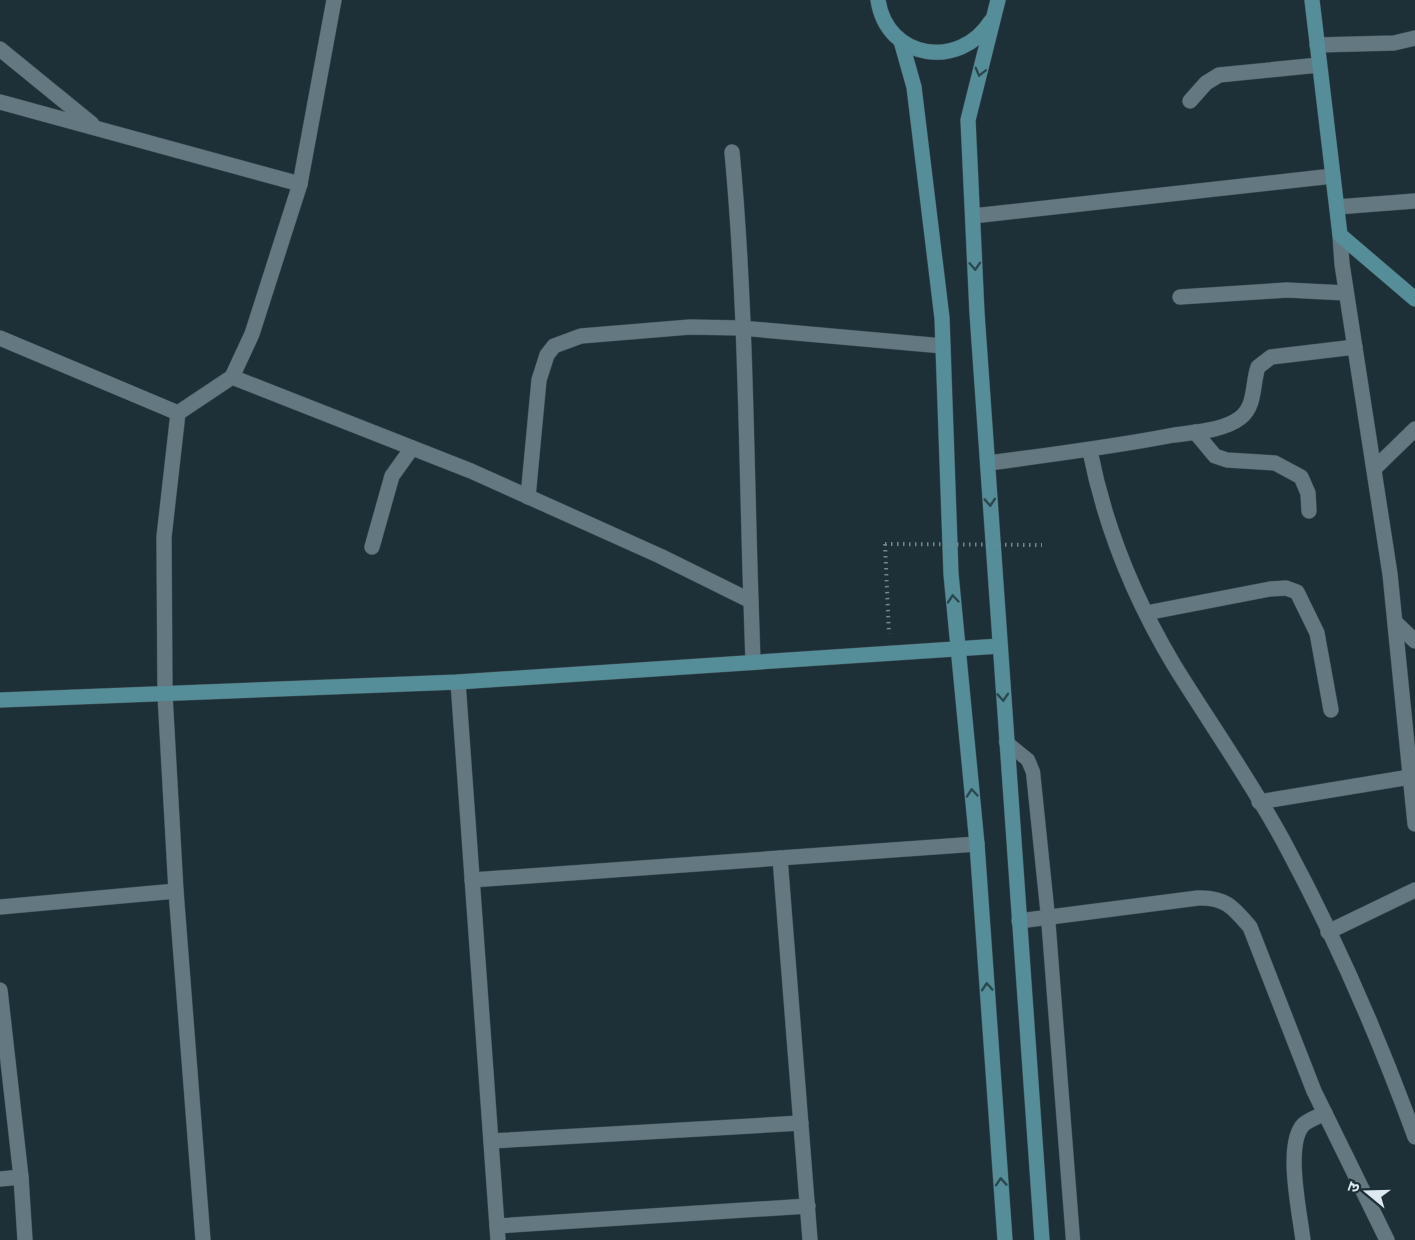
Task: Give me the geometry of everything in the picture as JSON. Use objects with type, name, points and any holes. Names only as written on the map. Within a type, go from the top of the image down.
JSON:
[{"type":"main road","points":[[878,0],[886,25],[901,41],[926,51],[954,51],[970,44],[984,31],[994,16]]},
{"type":"main road","points":[[998,0],[968,120],[1006,742],[1042,1240]]},
{"type":"main road","points":[[1312,0],[1340,236],[1412,293]]},
{"type":"main road","points":[[901,41],[914,87],[943,346],[951,574],[977,844],[1005,1240]]},
{"type":"main road","points":[[0,700],[458,682],[1000,646]]},
{"type":"street","points":[[203,1240],[176,891],[165,695],[164,537],[178,413],[232,377],[252,334],[300,184],[334,0]]},
{"type":"street","points":[[1317,45],[1394,43],[1415,39]]},
{"type":"street","points":[[0,49],[97,128]]},
{"type":"street","points":[[1190,101],[1206,83],[1219,75],[1320,65]]},
{"type":"street","points":[[0,102],[300,184]]},
{"type":"street","points":[[732,152],[741,254],[741,328],[753,662]]},
{"type":"street","points":[[973,216],[1333,176]]},
{"type":"street","points":[[1337,207],[1415,201]]},
{"type":"street","points":[[1340,236],[1346,293],[1395,622],[1415,824]]},
{"type":"street","points":[[1180,297],[1287,291],[1346,293]]},
{"type":"street","points":[[528,496],[539,380],[548,355],[554,346],[581,336],[690,327],[741,328],[943,346]]},
{"type":"street","points":[[0,338],[178,413]]},
{"type":"street","points":[[988,463],[1090,451],[1194,432],[1239,419],[1252,399],[1258,368],[1271,357],[1355,347]]},
{"type":"street","points":[[232,377],[528,496],[751,601]]},
{"type":"street","points":[[1374,469],[1415,429]]},
{"type":"street","points":[[1194,432],[1215,456],[1227,460],[1275,463],[1301,477],[1308,493],[1309,511]]},
{"type":"street","points":[[372,547],[392,476],[412,448]]},
{"type":"street","points":[[1090,451],[1111,533],[1146,613],[1174,664],[1286,845],[1328,932],[1401,1098],[1415,1137]]},
{"type":"street","points":[[1146,613],[1270,589],[1286,588],[1297,592],[1317,633],[1331,710]]},
{"type":"street","points":[[1395,622],[1415,641]]},
{"type":"street","points":[[458,682],[498,1233],[808,1206]]},
{"type":"street","points":[[1259,802],[1410,777]]},
{"type":"street","points":[[472,880],[977,844]]},
{"type":"street","points":[[780,858],[810,1240]]},
{"type":"street","points":[[1328,932],[1415,890]]},
{"type":"street","points":[[0,907],[176,891]]},
{"type":"street","points":[[1018,921],[1215,897],[1234,908],[1250,927],[1325,1113],[1387,1240]]},
{"type":"street","points":[[0,990],[4,1057],[21,1177],[25,1240]]},
{"type":"street","points":[[1303,1240],[1294,1159],[1295,1144],[1304,1125],[1325,1113]]},
{"type":"street","points":[[491,1141],[801,1123]]},
{"type":"street","points":[[0,1179],[21,1177]]},
{"type":"lane","points":[[1006,742],[1028,760],[1033,772],[1048,917],[1073,1240]]},
{"type":"path","points":[[890,653],[885,544],[1042,545]]}]
